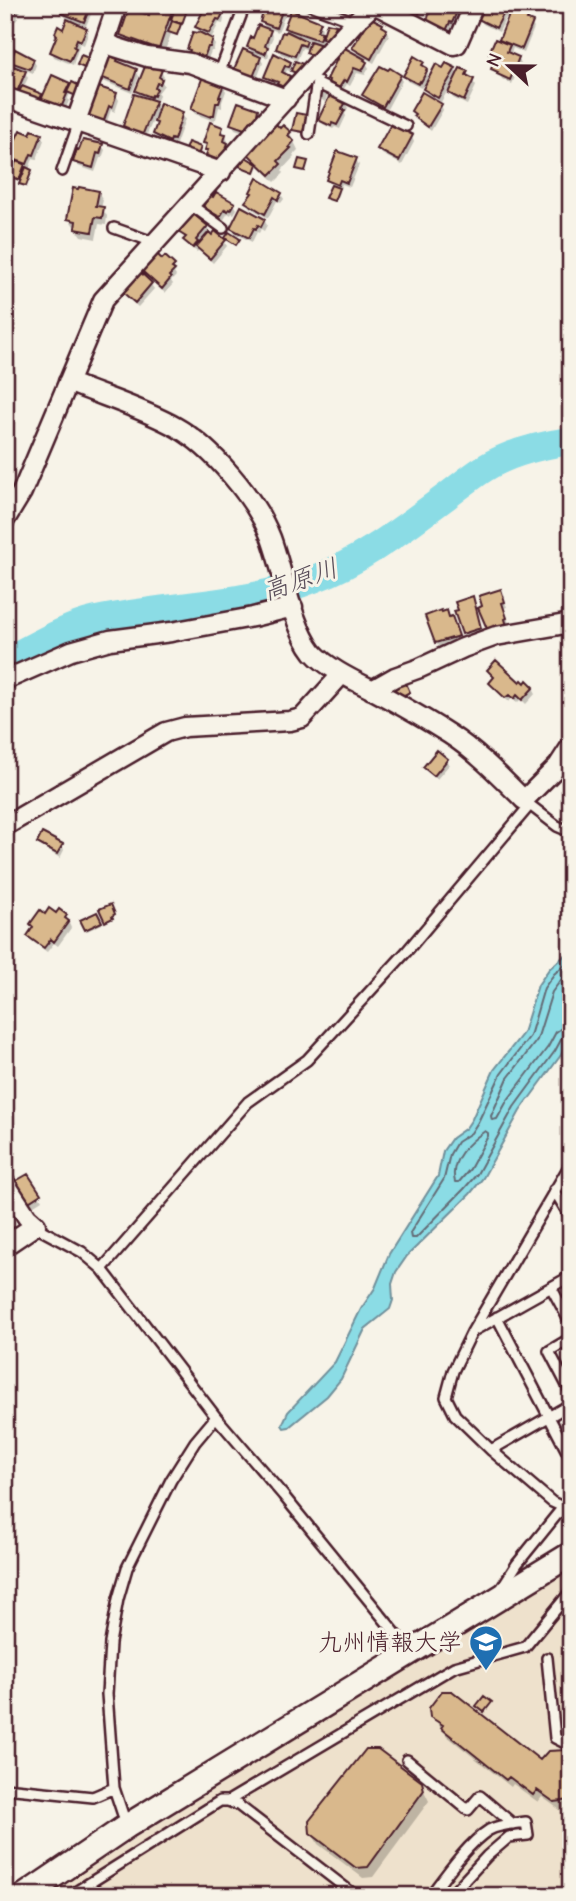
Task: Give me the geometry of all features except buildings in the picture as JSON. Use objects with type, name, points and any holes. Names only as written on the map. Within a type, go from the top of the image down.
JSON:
[{"type":"street","points":[[77,122],[117,5]]},
{"type":"street","points":[[5,520],[22,492],[103,300],[286,99],[316,76],[355,22],[375,5],[454,45],[457,44],[474,5]]},
{"type":"street","points":[[105,41],[147,57],[190,63],[286,99]]},
{"type":"street","points":[[5,97],[221,172]]},
{"type":"street","points":[[68,382],[178,428],[203,447],[241,486],[270,536],[298,624],[313,652],[342,674],[450,735],[482,758],[527,802],[558,766],[571,746]]},
{"type":"street","points":[[5,680],[71,651],[110,640],[171,632],[293,607]]},
{"type":"street","points":[[372,690],[395,677],[496,636],[571,623]]},
{"type":"street","points":[[5,826],[166,732],[185,727],[302,718],[342,674]]},
{"type":"street","points":[[5,1183],[27,1217],[36,1225],[5,1246]]},
{"type":"street","points":[[24,1896],[127,1826],[571,1554]]},
{"type":"lane","points":[[219,74],[245,5]]},
{"type":"lane","points":[[310,5],[355,22]]},
{"type":"lane","points":[[309,134],[316,76],[407,126]]},
{"type":"lane","points":[[62,171],[77,122]]},
{"type":"lane","points":[[191,205],[223,228]]},
{"type":"lane","points":[[114,229],[156,244]]},
{"type":"lane","points":[[102,1269],[248,1102],[307,1060],[407,951],[527,802],[557,825],[571,832]]},
{"type":"lane","points":[[492,1603],[517,1564],[567,1507],[538,1491],[491,1450],[455,1415],[446,1397],[453,1371],[472,1332],[571,1163]]},
{"type":"lane","points":[[554,1191],[571,1218]]},
{"type":"lane","points":[[36,1225],[82,1252],[102,1269],[216,1417],[411,1653]]},
{"type":"lane","points":[[472,1332],[571,1276]]},
{"type":"lane","points":[[551,1287],[571,1324]]},
{"type":"lane","points":[[498,1318],[571,1460]]},
{"type":"lane","points":[[571,1338],[549,1351],[571,1393]]},
{"type":"lane","points":[[491,1450],[571,1404]]},
{"type":"lane","points":[[127,1826],[114,1788],[107,1694],[110,1643],[121,1588],[134,1551],[171,1480],[195,1442],[216,1417]]},
{"type":"lane","points":[[228,1801],[454,1667],[525,1647],[571,1591]]},
{"type":"lane","points":[[547,1658],[555,1738],[571,1746]]},
{"type":"lane","points":[[407,1760],[468,1810],[480,1796],[513,1824]]},
{"type":"lane","points":[[5,1788],[93,1797],[114,1788]]},
{"type":"lane","points":[[69,1896],[220,1801],[238,1805],[356,1896]]},
{"type":"lane","points":[[430,1896],[449,1870],[488,1831],[526,1822],[528,1835],[509,1838],[480,1863],[450,1896]]},
{"type":"lane","points":[[466,1852],[480,1863]]},
{"type":"shaded area","name":"九州情報大学","points":[[571,1567],[571,1896],[46,1896],[135,1838]]},
{"type":"water","points":[[571,950],[571,1036],[561,1055],[520,1111],[483,1178],[407,1256],[396,1272],[390,1309],[365,1329],[341,1379],[327,1396],[289,1427],[284,1428],[282,1425],[288,1412],[335,1362],[361,1309],[375,1288],[389,1254],[438,1176],[443,1151],[452,1138],[466,1128],[494,1070],[523,1033],[538,985],[549,969]]},
{"type":"waterway","name":"高原川","points":[[5,661],[85,623],[263,594],[316,578],[334,571],[384,542],[495,462],[526,450],[571,441]]},
{"type":"place","name":"九州情報大学","points":[[486,1672]]}]
